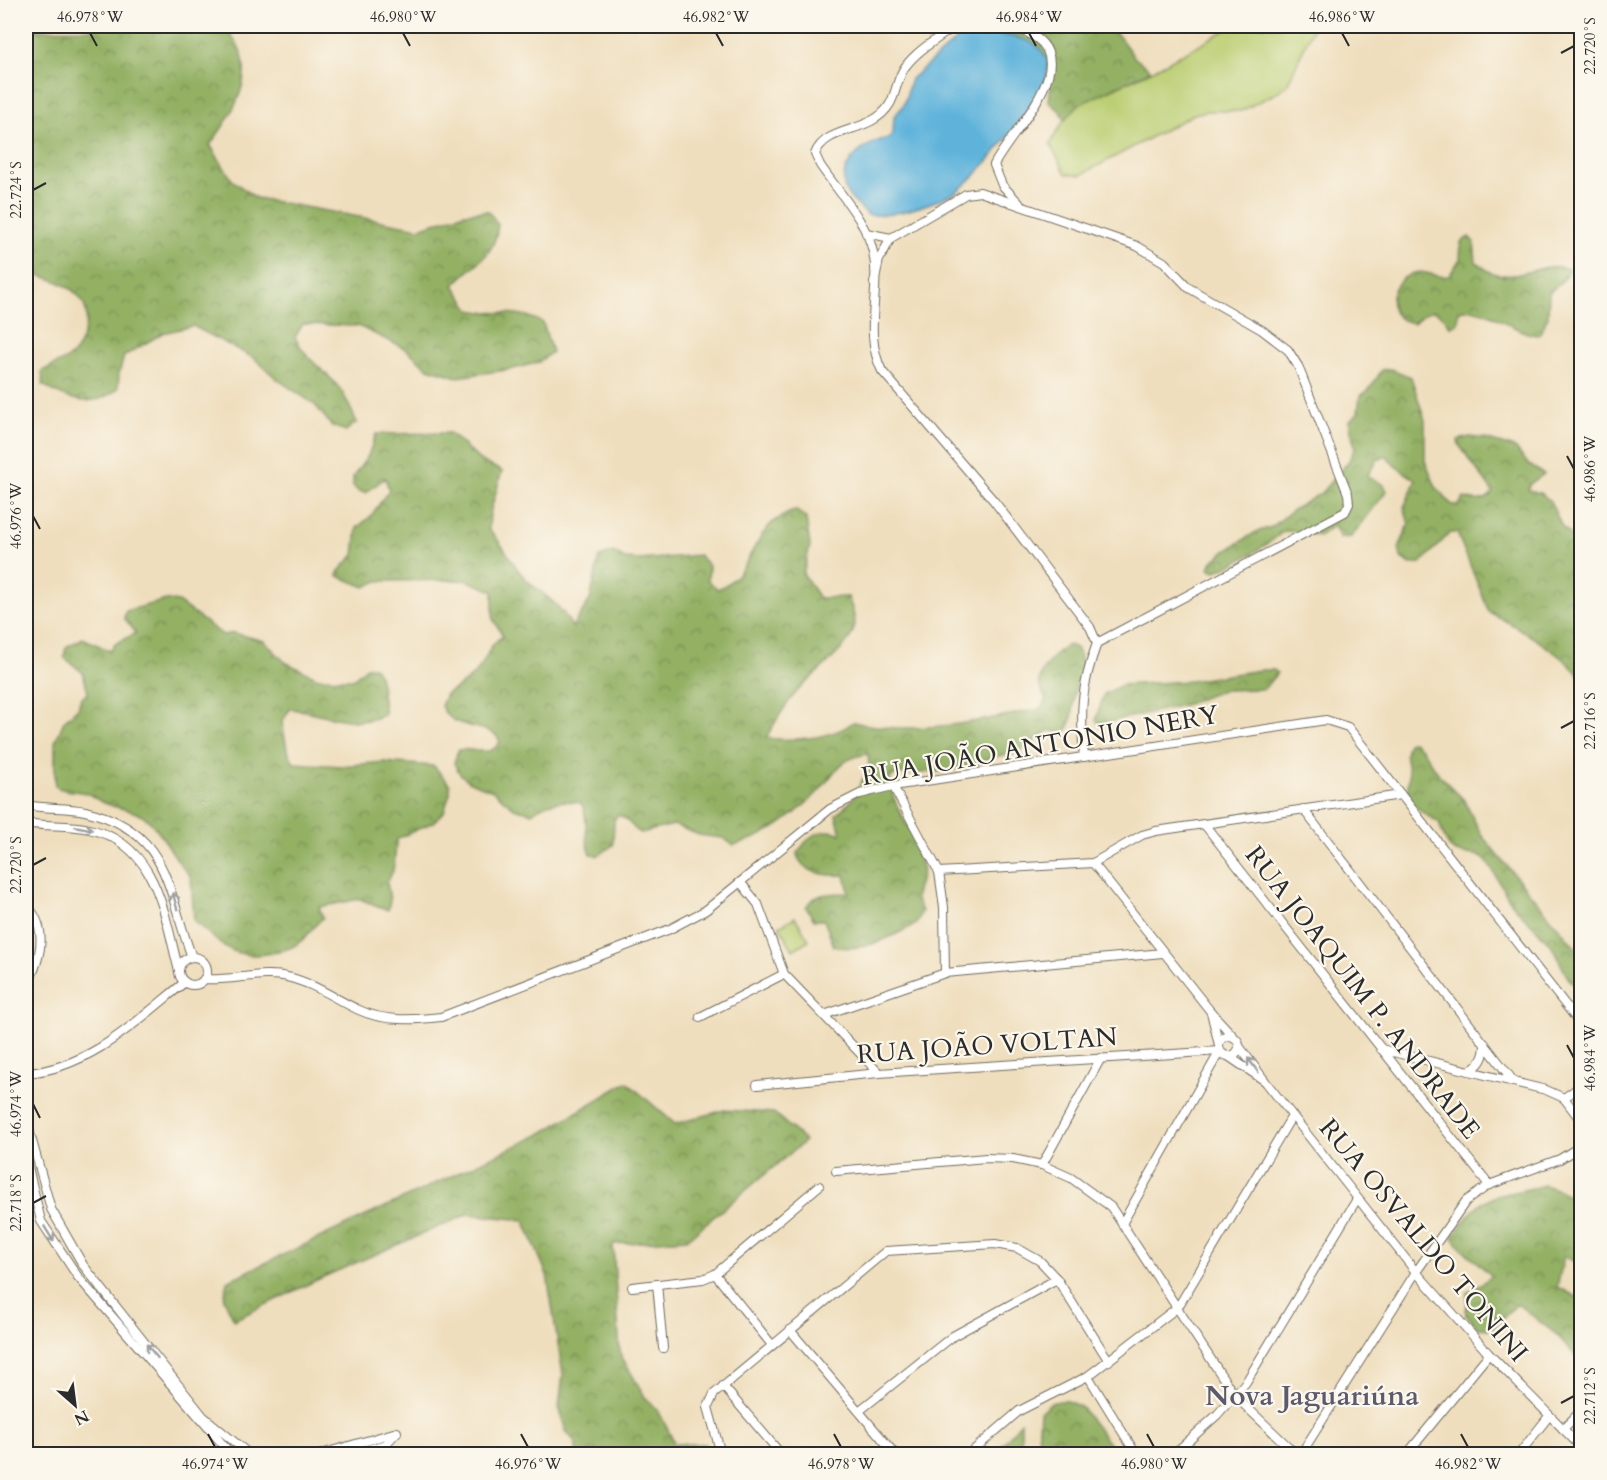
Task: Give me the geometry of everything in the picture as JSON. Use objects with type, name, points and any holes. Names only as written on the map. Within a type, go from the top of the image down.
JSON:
[{"type":"street","points":[[955,26],[905,68],[891,104],[874,120],[826,139],[819,145],[815,154],[820,165],[866,232],[874,254],[872,338],[874,355],[882,371],[994,501],[1090,627],[1097,643]]},
{"type":"street","points":[[979,26],[1021,30],[1041,44],[1050,57],[1052,72],[1043,91],[1002,149],[994,165],[1002,185],[1020,204]]},
{"type":"street","points":[[874,284],[879,260],[891,238],[966,194],[980,192],[1137,246],[1164,262],[1189,288],[1262,330],[1288,350],[1298,366],[1348,494],[1349,504],[1345,512],[1097,643],[1085,676],[1080,711],[1084,757]]},
{"type":"street","points":[[866,232],[891,238]]},
{"type":"street","name":"RUA JOÃO ANTONIO NERY","points":[[204,979],[222,981],[285,976],[314,985],[360,1011],[385,1018],[414,1021],[441,1017],[670,929],[706,910],[830,809],[860,794],[893,786],[1326,720],[1339,722],[1348,727],[1401,795]]},
{"type":"street","points":[[893,786],[939,872],[944,907],[945,973]]},
{"type":"street","points":[[939,872],[1093,863],[1142,835],[1401,795],[1581,1026]]},
{"type":"street","points":[[26,805],[92,814],[132,831],[150,848],[162,864],[192,957]]},
{"type":"street","points":[[1303,809],[1514,1082]]},
{"type":"street","points":[[26,823],[70,825],[93,830],[115,839],[136,854],[151,874],[160,896],[179,971],[185,982],[195,985],[204,979],[206,966],[202,961],[192,957],[182,962],[179,971]]},
{"type":"street","name":"RUA JOAQUIM P. ANDRADE","points":[[1204,824],[1489,1185]]},
{"type":"street","name":"RUA OSVALDO TONINI","points":[[1093,863],[1163,953],[1234,1037],[1292,1116],[1416,1272],[1489,1354],[1581,1448]]},
{"type":"street","points":[[741,883],[758,904],[784,974],[879,1073]]},
{"type":"street","points":[[26,905],[39,923],[41,945],[35,970],[26,987]]},
{"type":"street","points":[[824,1015],[945,973],[1163,953]]},
{"type":"street","points":[[700,1017],[784,974]]},
{"type":"street","points":[[26,1073],[84,1057],[108,1044],[185,982]]},
{"type":"street","name":"RUA OSVALDO TONINI","points":[[1211,1012],[1220,1048],[1265,1081]]},
{"type":"street","points":[[1123,1222],[1224,1037],[1234,1037]]},
{"type":"street","points":[[1469,1071],[1480,1063],[1485,1053],[1485,1044]]},
{"type":"street","points":[[1228,1056],[1234,1055],[1239,1046]]},
{"type":"street","name":"RUA JOÃO VOLTAN","points":[[757,1086],[879,1073],[1220,1048]]},
{"type":"street","points":[[1382,1049],[1514,1082],[1564,1098],[1581,1122]]},
{"type":"street","points":[[1042,1165],[1101,1058]]},
{"type":"street","points":[[1564,1098],[1581,1085]]},
{"type":"street","points":[[969,1455],[1019,1412],[1088,1376],[1178,1307],[1292,1116]]},
{"type":"street","points":[[26,1119],[51,1209],[69,1244],[203,1416],[249,1455]]},
{"type":"street","points":[[1301,1455],[1416,1272],[1466,1201],[1489,1185],[1560,1159],[1581,1145]]},
{"type":"street","points":[[836,1171],[986,1158],[1013,1159],[1042,1165],[1093,1192],[1111,1207],[1123,1222],[1235,1396],[1296,1455]]},
{"type":"street","points":[[26,1159],[41,1221],[78,1278],[231,1455]]},
{"type":"street","points":[[632,1287],[703,1279],[715,1274],[819,1186]]},
{"type":"street","points":[[1174,1455],[1235,1396],[1357,1199]]},
{"type":"street","points":[[39,1213],[51,1209]]},
{"type":"street","points":[[61,1251],[69,1244]]},
{"type":"street","points":[[721,1455],[708,1407],[710,1400],[723,1386],[886,1251],[995,1244],[1017,1248],[1033,1257],[1057,1279],[1109,1360]]},
{"type":"street","points":[[715,1274],[772,1345]]},
{"type":"street","points":[[859,1412],[953,1336],[1057,1279]]},
{"type":"street","points":[[657,1284],[663,1348]]},
{"type":"street","points":[[790,1330],[895,1455]]},
{"type":"street","points":[[1407,1455],[1489,1354]]},
{"type":"street","points":[[1088,1376],[1136,1455]]},
{"type":"street","points":[[723,1386],[781,1455]]},
{"type":"street","points":[[1563,1430],[1581,1410]]},
{"type":"street","points":[[1519,1455],[1550,1416]]},
{"type":"street","points":[[321,1455],[397,1432],[386,1444],[350,1455]]},
{"type":"green space","points":[[110,26],[145,26],[196,34],[222,26],[235,40],[242,55],[244,70],[242,86],[229,116],[210,145],[232,180],[256,198],[419,228],[465,213],[488,211],[498,224],[493,245],[483,259],[454,285],[470,310],[524,315],[543,323],[552,352],[539,362],[513,369],[457,377],[428,368],[406,349],[358,326],[303,324],[295,337],[299,345],[339,388],[357,422],[346,431],[332,426],[315,405],[277,379],[254,358],[193,326],[163,333],[124,356],[118,389],[99,399],[90,401],[71,399],[43,385],[42,371],[68,358],[78,348],[87,318],[80,297],[72,290],[50,279],[26,272],[26,30],[88,29]]},
{"type":"green space","points":[[991,26],[1111,26],[1135,58],[1151,70],[1078,105],[1065,120],[1060,111],[1049,102],[1052,71],[976,47]]},
{"type":"green space","points":[[1233,26],[1314,26],[1287,85],[1274,94],[1241,111],[1207,111],[1194,114],[1081,175],[1066,174],[1050,144],[1066,117],[1078,105],[1153,70]]},
{"type":"green space","points":[[1469,237],[1474,242],[1476,262],[1493,273],[1512,275],[1551,267],[1569,269],[1567,276],[1549,293],[1548,317],[1539,335],[1519,330],[1489,314],[1469,309],[1459,311],[1458,323],[1450,327],[1441,315],[1434,311],[1425,314],[1414,323],[1397,315],[1392,301],[1397,285],[1416,272],[1449,276],[1460,259],[1461,242]]},
{"type":"green space","points":[[1391,369],[1411,377],[1425,420],[1425,461],[1436,487],[1451,504],[1458,506],[1464,498],[1484,500],[1493,492],[1459,445],[1458,440],[1470,437],[1485,439],[1515,448],[1529,465],[1544,474],[1530,484],[1528,490],[1541,493],[1550,501],[1562,527],[1569,533],[1581,553],[1581,680],[1576,672],[1554,652],[1489,612],[1457,533],[1450,533],[1421,563],[1411,564],[1401,558],[1399,548],[1409,524],[1404,507],[1416,480],[1395,466],[1387,456],[1377,460],[1367,476],[1384,485],[1387,491],[1351,537],[1340,538],[1334,525],[1319,536],[1304,532],[1284,531],[1243,559],[1216,571],[1209,569],[1211,563],[1221,554],[1256,532],[1272,527],[1291,511],[1321,493],[1348,462],[1355,448],[1349,421],[1358,413],[1360,396],[1369,390],[1382,370]]},
{"type":"green space","points":[[450,433],[482,462],[502,471],[490,513],[489,530],[521,573],[557,606],[572,627],[590,600],[599,557],[613,552],[625,559],[639,560],[699,555],[709,566],[708,581],[718,589],[737,575],[763,533],[773,522],[795,510],[806,518],[810,546],[803,574],[819,598],[848,597],[855,624],[847,643],[794,695],[766,738],[812,738],[835,732],[853,722],[899,728],[946,726],[1039,709],[1046,702],[1039,683],[1042,672],[1055,655],[1069,645],[1076,648],[1082,666],[1076,685],[1073,714],[1069,726],[1066,732],[1059,733],[1050,730],[1017,753],[991,757],[973,766],[937,772],[897,774],[891,777],[890,784],[895,801],[917,841],[915,846],[923,870],[915,898],[922,911],[916,924],[887,939],[866,946],[845,948],[834,946],[824,920],[814,920],[806,907],[819,896],[849,893],[845,875],[817,873],[805,867],[797,855],[805,843],[816,834],[828,831],[841,834],[836,815],[852,800],[869,767],[868,754],[849,759],[797,811],[767,832],[745,842],[733,845],[723,838],[699,835],[674,825],[641,833],[618,815],[614,820],[613,845],[597,856],[591,854],[581,803],[555,802],[532,813],[514,808],[493,791],[470,782],[460,774],[454,763],[458,750],[487,751],[496,747],[500,742],[497,736],[490,732],[455,721],[441,706],[446,694],[473,675],[492,646],[503,636],[493,619],[493,591],[466,580],[378,581],[365,587],[338,576],[338,572],[354,555],[357,528],[371,516],[389,490],[385,478],[366,493],[358,491],[353,486],[353,477],[368,456],[376,434]]},
{"type":"green space","points":[[166,600],[178,602],[223,635],[234,633],[264,641],[285,662],[318,678],[353,679],[367,667],[374,667],[381,683],[385,714],[361,721],[338,719],[290,709],[282,722],[287,749],[294,763],[341,766],[384,762],[434,766],[450,785],[444,812],[433,822],[397,839],[393,871],[387,883],[390,900],[388,910],[360,899],[319,907],[323,918],[304,939],[288,949],[247,955],[228,949],[194,921],[191,877],[150,822],[134,812],[102,802],[86,793],[55,786],[55,742],[64,721],[78,708],[81,698],[88,693],[83,673],[64,657],[66,647],[83,638],[110,651],[115,644],[136,633],[124,618],[126,611]]},
{"type":"green space","points":[[1260,670],[1274,670],[1277,673],[1264,689],[1223,690],[1184,705],[1100,724],[1096,720],[1104,694],[1122,685],[1190,681]]},
{"type":"green space","points":[[1413,742],[1421,748],[1440,776],[1464,800],[1482,836],[1581,954],[1581,991],[1567,976],[1549,943],[1511,902],[1487,862],[1481,857],[1455,852],[1444,837],[1439,822],[1412,803],[1408,794],[1409,775],[1405,755],[1408,743]]},
{"type":"green space","points":[[795,917],[809,940],[793,950],[779,926]]},
{"type":"green space","points":[[627,1082],[675,1124],[724,1110],[774,1113],[805,1141],[687,1239],[613,1244],[620,1354],[645,1397],[658,1410],[675,1444],[705,1444],[707,1454],[577,1454],[575,1442],[566,1431],[559,1407],[563,1375],[547,1275],[524,1220],[468,1214],[321,1278],[234,1320],[224,1299],[227,1281],[537,1136]]},
{"type":"green space","points":[[1544,1185],[1559,1190],[1581,1204],[1581,1265],[1564,1256],[1557,1287],[1581,1299],[1581,1362],[1557,1335],[1517,1304],[1492,1329],[1477,1328],[1466,1313],[1468,1293],[1492,1276],[1458,1245],[1453,1237],[1474,1209],[1483,1202]]},
{"type":"green space","points":[[1065,1400],[1081,1407],[1117,1454],[990,1454],[999,1449],[1021,1422],[1021,1441],[1038,1443],[1040,1412],[1050,1403]]},
{"type":"water","points":[[973,32],[1017,38],[1033,43],[1039,48],[1048,66],[1041,89],[1019,123],[962,187],[952,194],[911,210],[868,215],[847,194],[844,185],[846,168],[864,148],[889,138],[893,133],[894,116],[904,103],[911,79],[963,34]]},
{"type":"district","name":"Nova Jaguariúna","points":[[1312,1395]]}]
